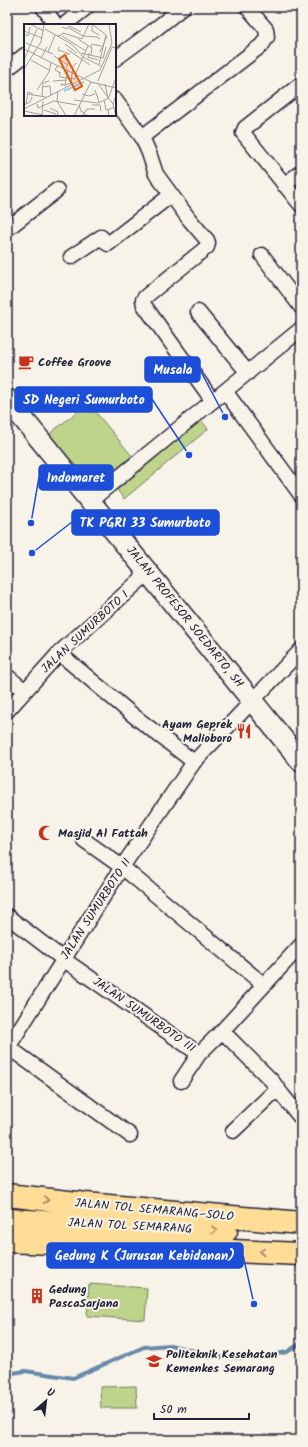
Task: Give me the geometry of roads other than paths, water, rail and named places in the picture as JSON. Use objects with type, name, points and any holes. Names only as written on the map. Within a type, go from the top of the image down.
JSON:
[{"type":"highway","name":"JALAN TOL SEMARANG–SOLO","points":[[7,1195],[86,1204],[301,1223]]},
{"type":"highway","name":"JALAN TOL SEMARANG","points":[[7,1220],[301,1234]]},
{"type":"highway","name":"JALAN TOL SEMARANG","points":[[7,1241],[301,1254]]},
{"type":"main road","name":"JALAN PROFESOR SOEDARTO, SH","points":[[10,409],[149,572],[301,761]]},
{"type":"street","points":[[43,7],[55,24]]},
{"type":"street","points":[[65,24],[87,7]]},
{"type":"street","points":[[116,58],[183,7]]},
{"type":"street","points":[[142,136],[262,45],[267,37],[266,29],[247,7]]},
{"type":"street","points":[[7,69],[24,56]]},
{"type":"street","points":[[301,84],[245,128],[243,133],[301,205]]},
{"type":"street","points":[[116,101],[142,136],[156,174],[189,220],[208,243],[206,247],[145,296],[143,300],[144,305],[212,401]]},
{"type":"street","points":[[284,185],[301,172]]},
{"type":"street","points":[[7,229],[57,190]]},
{"type":"street","points":[[71,257],[101,237],[108,244],[171,195]]},
{"type":"street","points":[[262,255],[301,307]]},
{"type":"street","points":[[198,312],[248,373]]},
{"type":"street","points":[[90,501],[301,329]]},
{"type":"street","points":[[225,391],[301,495]]},
{"type":"street","name":"JALAN SUMURBOTO I","points":[[7,711],[59,653],[149,572]]},
{"type":"street","name":"JALAN SUMURBOTO II","points":[[9,1041],[122,867],[194,762],[301,650]]},
{"type":"street","points":[[59,653],[134,716],[194,762]]},
{"type":"street","points":[[7,676],[25,691]]},
{"type":"street","points":[[84,840],[122,867],[264,985]]},
{"type":"street","name":"JALAN SUMURBOTO III","points":[[7,916],[63,959],[199,1054],[301,945]]},
{"type":"street","points":[[222,1031],[278,1088],[301,1118]]},
{"type":"street","points":[[9,1041],[130,1135]]},
{"type":"street","points":[[181,1081],[199,1054]]},
{"type":"street","points":[[233,1131],[278,1088]]},
{"type":"waterway","points":[[7,1374],[25,1371],[73,1378],[144,1347],[170,1345],[219,1357],[257,1358],[287,1352],[301,1343]]},
{"type":"place","name":"Coffee Groove","points":[[26,362]]},
{"type":"place","name":"Musala","points":[[225,417]]},
{"type":"place","name":"SD Negeri Sumurboto","points":[[189,455]]},
{"type":"place","name":"Indomaret","points":[[31,523]]},
{"type":"place","name":"TK PGRI 33 Sumurboto","points":[[32,553]]},
{"type":"place","name":"Ayam Geprek Malioboro","points":[[244,731]]},
{"type":"place","name":"Masjid Al Fattah","points":[[46,833]]},
{"type":"place","name":"Gedung PascaSarjana","points":[[37,1296]]},
{"type":"place","name":"Gedung K (Jurusan Kebidanan)","points":[[254,1304]]},
{"type":"place","name":"Politeknik Kesehatan Kemenkes Semarang","points":[[154,1361]]}]
